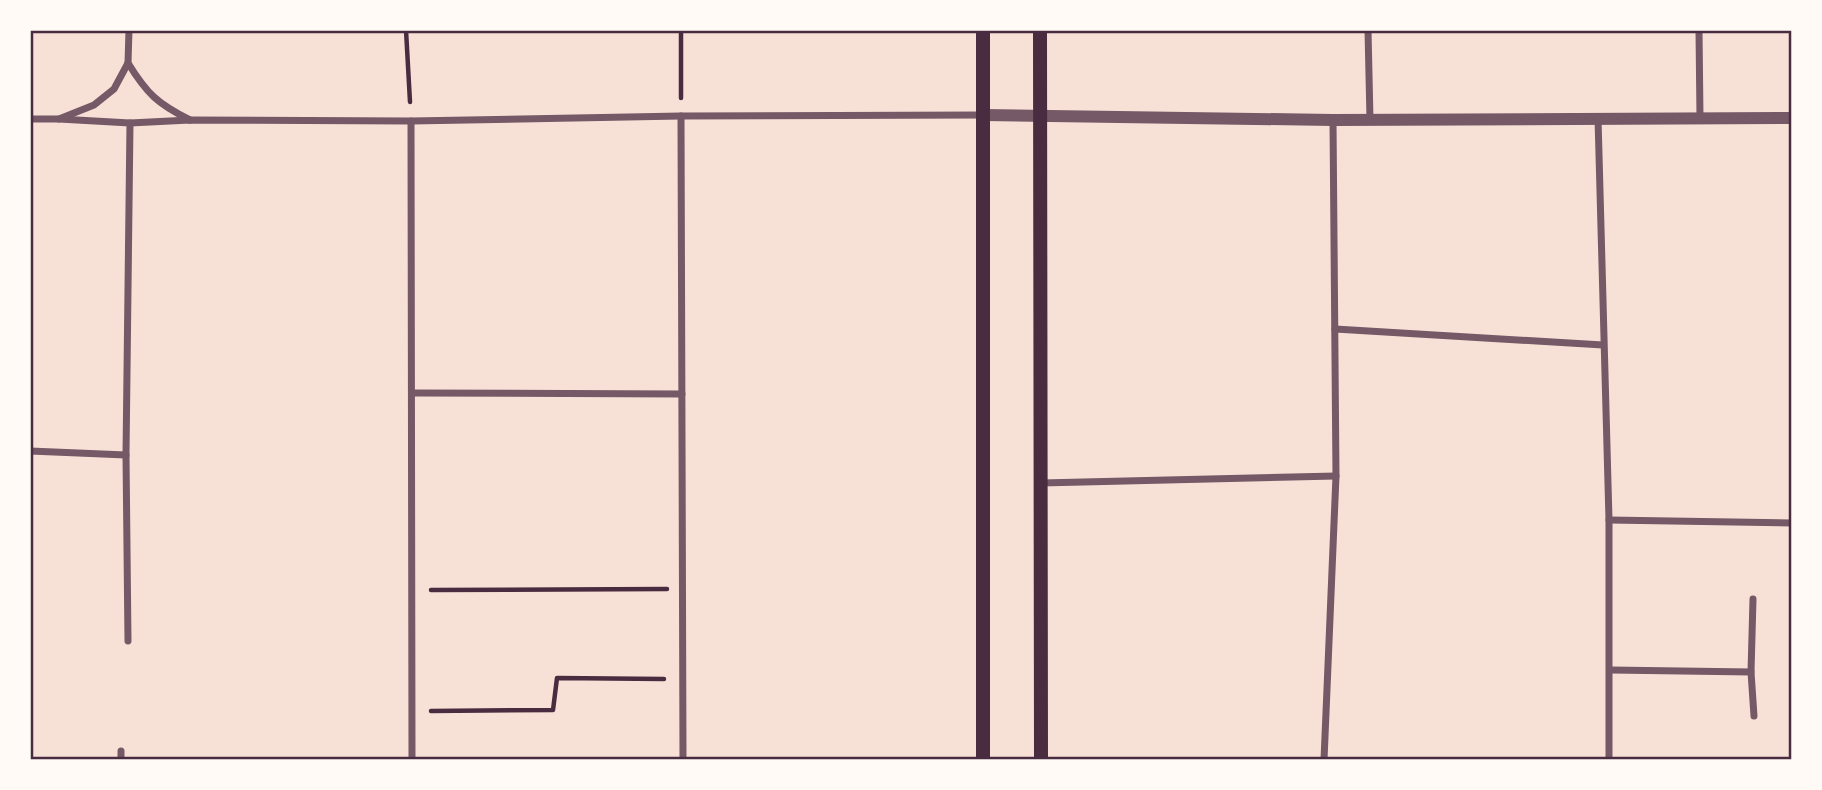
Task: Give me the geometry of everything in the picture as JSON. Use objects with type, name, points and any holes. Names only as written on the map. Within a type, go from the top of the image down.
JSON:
[{"type":"main road","points":[[983,30],[983,760]]},
{"type":"main road","points":[[1041,30],[1041,760]]},
{"type":"street","points":[[59,119],[94,106],[114,89],[128,63],[129,30]]},
{"type":"street","points":[[1368,30],[1370,120]]},
{"type":"street","points":[[1699,30],[1700,118]]},
{"type":"street","points":[[128,63],[142,85],[163,106],[190,120]]},
{"type":"street","points":[[30,119],[130,123],[190,120],[411,121],[1041,114],[1332,120],[1792,118]]},
{"type":"street","points":[[681,116],[683,760]]},
{"type":"street","points":[[1598,118],[1609,520],[1609,760]]},
{"type":"street","points":[[1324,760],[1336,476],[1332,120]]},
{"type":"street","points":[[411,121],[412,760]]},
{"type":"street","points":[[128,641],[126,455],[130,123]]},
{"type":"street","points":[[1335,329],[1604,345]]},
{"type":"street","points":[[412,393],[682,394]]},
{"type":"street","points":[[30,451],[126,455]]},
{"type":"street","points":[[1041,483],[1336,476]]},
{"type":"street","points":[[1609,520],[1792,523]]},
{"type":"street","points":[[1753,599],[1751,672],[1754,716]]},
{"type":"street","points":[[1611,670],[1751,672]]},
{"type":"path","points":[[406,30],[411,121]]},
{"type":"path","points":[[681,30],[681,116]]},
{"type":"path","points":[[412,590],[682,589]]},
{"type":"path","points":[[412,711],[553,710],[557,678],[683,680]]}]
